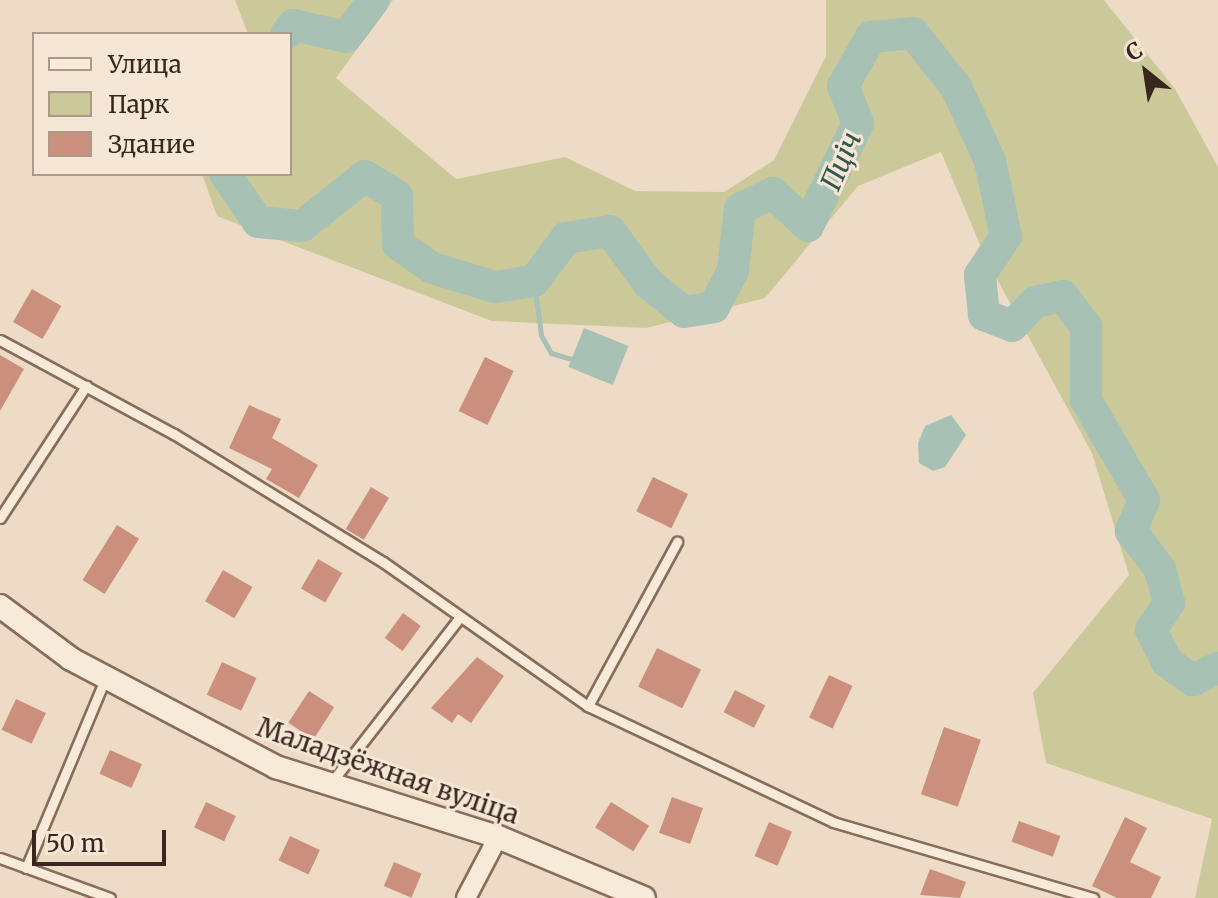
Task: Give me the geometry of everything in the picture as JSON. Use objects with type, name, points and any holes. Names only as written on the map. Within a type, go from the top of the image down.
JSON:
[{"type":"street","name":"Маладзёжная вуліца","points":[[0,606],[105,679],[276,767],[498,837],[644,898]]},
{"type":"street","points":[[466,898],[498,837]]},
{"type":"lane","points":[[0,340],[86,386],[383,562],[588,706],[833,822],[1093,898]]},
{"type":"lane","points":[[0,518],[86,386]]},
{"type":"lane","points":[[588,706],[677,542]]},
{"type":"lane","points":[[330,784],[460,617]]},
{"type":"lane","points":[[26,868],[105,679]]},
{"type":"lane","points":[[0,858],[110,898]]},
{"type":"green space","points":[[235,0],[393,0],[336,78],[456,179],[565,157],[635,191],[724,192],[774,160],[826,56],[826,0],[1104,0],[1175,89],[1218,167],[1218,898],[1195,898],[1212,819],[1046,763],[1033,693],[1129,575],[1092,453],[986,259],[941,152],[858,186],[765,298],[646,328],[492,321],[217,216],[203,176],[292,176],[292,32],[247,32]]},
{"type":"shaded area","points":[[584,328],[629,346],[613,385],[568,367]]},
{"type":"shaded area","points":[[951,415],[966,435],[945,467],[933,471],[919,463],[918,443],[925,426]]},
{"type":"building","points":[[32,289],[61,306],[42,339],[13,322]]},
{"type":"building","points":[[0,355],[24,369],[0,411]]},
{"type":"building","points":[[485,357],[514,371],[487,425],[459,411]]},
{"type":"building","points":[[249,405],[281,419],[272,438],[318,465],[299,498],[266,479],[272,469],[229,448]]},
{"type":"building","points":[[653,477],[688,494],[671,528],[636,511]]},
{"type":"building","points":[[371,487],[389,498],[364,540],[346,529]]},
{"type":"building","points":[[117,525],[139,539],[105,594],[83,580]]},
{"type":"building","points":[[318,559],[342,573],[325,602],[301,588]]},
{"type":"building","points":[[223,570],[252,587],[234,618],[205,601]]},
{"type":"building","points":[[403,613],[421,626],[403,651],[385,638]]},
{"type":"building","points":[[657,648],[701,669],[682,708],[638,687]]},
{"type":"building","points":[[477,657],[504,676],[471,723],[458,714],[452,723],[431,708]]},
{"type":"building","points":[[222,662],[256,678],[241,711],[207,695]]},
{"type":"building","points":[[829,675],[853,686],[833,729],[809,718]]},
{"type":"building","points":[[735,690],[765,705],[754,728],[724,712]]},
{"type":"building","points":[[309,691],[334,707],[313,739],[288,723]]},
{"type":"building","points":[[16,699],[46,713],[32,744],[2,730]]},
{"type":"building","points":[[944,727],[981,740],[958,807],[921,794]]},
{"type":"building","points":[[110,750],[142,764],[131,788],[99,774]]},
{"type":"building","points":[[672,797],[703,808],[690,844],[659,833]]},
{"type":"building","points":[[206,802],[236,816],[224,841],[194,827]]},
{"type":"building","points":[[611,802],[649,826],[633,851],[595,827]]},
{"type":"building","points":[[1125,817],[1147,828],[1130,862],[1161,877],[1151,898],[1117,898],[1092,886]]},
{"type":"building","points":[[1019,821],[1060,836],[1053,857],[1011,842]]},
{"type":"building","points":[[769,822],[792,832],[778,866],[755,856]]},
{"type":"building","points":[[290,836],[320,850],[308,874],[279,860]]},
{"type":"building","points":[[394,862],[422,874],[411,898],[384,886]]},
{"type":"building","points":[[930,869],[966,882],[960,898],[920,895]]},
{"type":"waterway","name":"Пціч","points":[[288,32],[293,25],[346,37],[374,0]]},
{"type":"waterway","name":"Пціч","points":[[226,176],[258,222],[302,226],[365,176],[397,196],[398,244],[432,268],[495,287],[534,281],[566,238],[610,231],[648,283],[684,312],[714,307],[733,270],[740,209],[773,193],[808,226],[858,123],[843,86],[871,37],[913,33],[956,87],[990,161],[1006,236],[980,275],[984,315],[1012,326],[1035,302],[1063,296],[1086,326],[1086,400],[1144,500],[1131,531],[1160,569],[1169,603],[1151,630],[1167,662],[1193,680],[1218,668]]},
{"type":"waterway","points":[[534,281],[541,335],[551,353],[572,359]]}]
